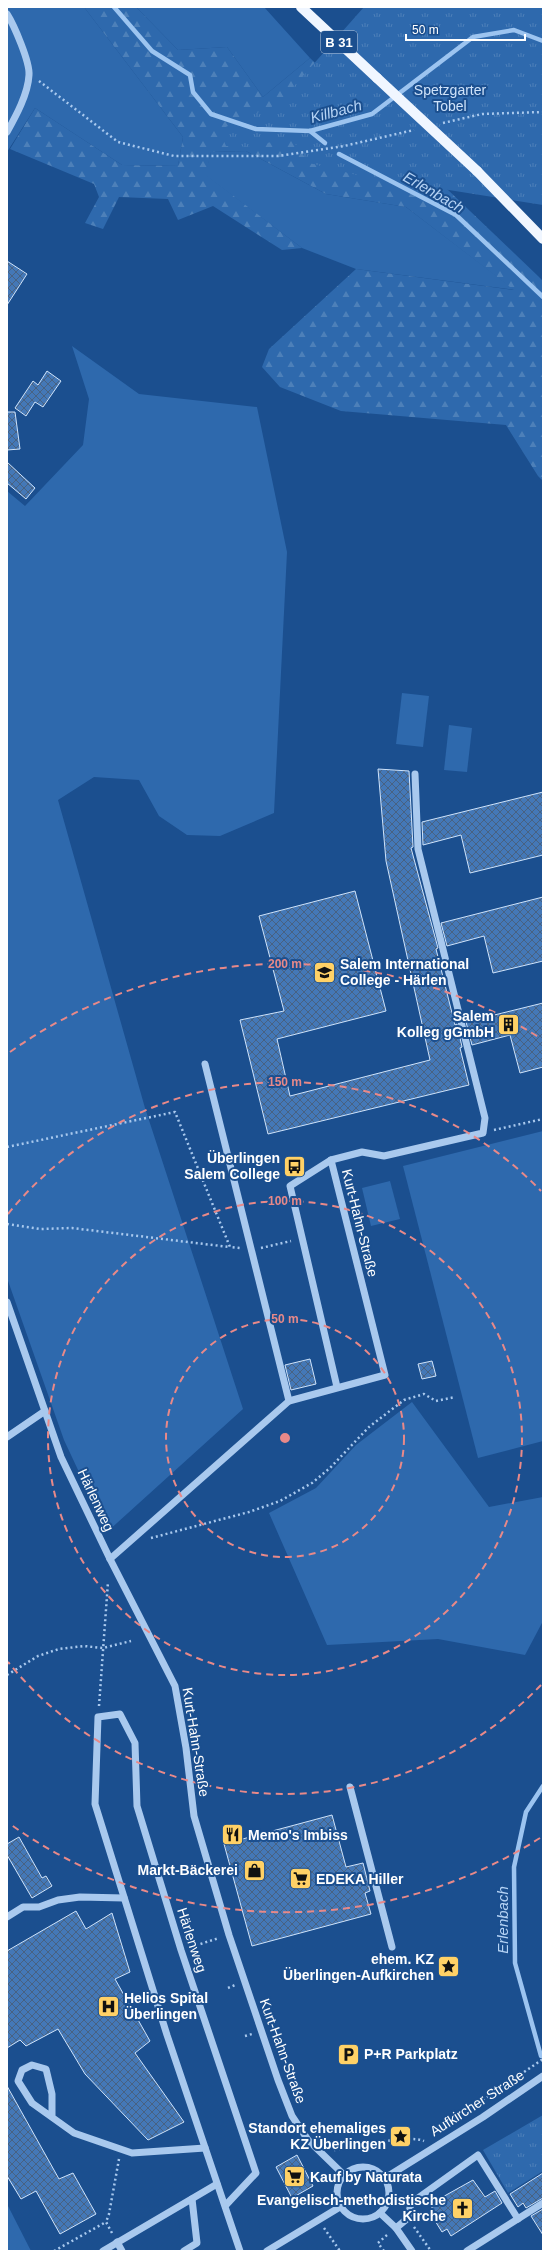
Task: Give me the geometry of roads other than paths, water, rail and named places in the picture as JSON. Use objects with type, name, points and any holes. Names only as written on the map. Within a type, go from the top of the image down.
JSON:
[{"type":"main road","name":"B 31","points":[[301,7],[477,171],[543,239]]},
{"type":"street","points":[[7,14],[16,28],[30,74],[22,102],[7,132]]},
{"type":"street","points":[[332,1160],[362,1152],[384,1156],[483,1133],[485,1118],[418,849],[415,774]]},
{"type":"street","points":[[204,1064],[289,1401]]},
{"type":"street","name":"Kurt-Hahn-Straße","points":[[338,1387],[290,1186],[332,1160],[385,1375],[289,1401],[110,1559],[175,1686],[186,1748],[194,1816],[229,1935],[261,2031],[292,2116],[308,2140],[343,2174]]},
{"type":"street","name":"Härlenweg","points":[[7,1302],[61,1457],[110,1559]]},
{"type":"street","points":[[7,1437],[45,1411]]},
{"type":"street","name":"Härlenweg","points":[[124,1898],[95,1804],[98,1717],[120,1714],[135,1743],[137,1806],[181,1950],[256,2173],[225,2206]]},
{"type":"street","points":[[350,1787],[392,1947]]},
{"type":"street","points":[[7,1917],[23,1907],[40,1907],[58,1900],[80,1897],[124,1898],[240,2251]]},
{"type":"street","points":[[52,2118],[52,2094],[46,2069],[32,2065],[22,2070],[18,2081],[32,2102],[52,2118],[74,2133],[132,2152],[205,2148]]},
{"type":"street","name":"Aufkircher Straße","points":[[384,2178],[543,2076]]},
{"type":"street","points":[[396,2228],[408,2218],[411,2203],[478,2155],[518,2219]]},
{"type":"street","points":[[367,2167],[377,2171],[384,2178],[388,2188],[389,2198],[380,2213],[372,2218],[363,2220],[353,2218],[340,2207],[337,2197],[337,2187],[343,2174],[357,2168],[367,2167]]},
{"type":"street","points":[[102,2251],[217,2184]]},
{"type":"street","points":[[184,2251],[197,2243],[192,2199]]},
{"type":"street","points":[[467,2251],[543,2203]]},
{"type":"street","points":[[267,2251],[340,2207]]},
{"type":"street","points":[[380,2213],[396,2228],[412,2251]]},
{"type":"street","points":[[117,2242],[122,2251]]},
{"type":"waterway","name":"Killbach","points":[[114,7],[152,51],[190,75],[193,92],[211,114],[256,129],[310,131],[372,114],[473,37],[514,30],[543,41]]},
{"type":"waterway","name":"Erlenbach","points":[[310,131],[325,143]]},
{"type":"waterway","name":"Erlenbach","points":[[339,154],[456,215],[543,297]]},
{"type":"waterway","name":"Erlenbach","points":[[541,2056],[515,1963],[514,1867],[526,1812],[543,1786]]},
{"type":"place","name":"Salem International College - Härlen","points":[[325,972]]},
{"type":"place","name":"Salem Kolleg gGmbH","points":[[509,1024]]},
{"type":"place","name":"Überlingen Salem College","points":[[295,1166]]},
{"type":"place","name":"Memo's Imbiss","points":[[233,1835]]},
{"type":"place","name":"Markt-Bäckerei","points":[[254,1870]]},
{"type":"place","name":"EDEKA Hiller","points":[[300,1879]]},
{"type":"place","name":"ehem. KZ Überlingen-Aufkirchen","points":[[449,1967]]},
{"type":"place","name":"Helios Spital Überlingen","points":[[109,2006]]},
{"type":"place","name":"P+R Parkplatz","points":[[349,2054]]},
{"type":"place","name":"Standort ehemaliges KZ Überlingen","points":[[401,2136]]},
{"type":"place","name":"Kauf by Naturata","points":[[295,2177]]},
{"type":"place","name":"Evangelisch-methodistische Kirche","points":[[462,2208]]},
{"type":"park label","name":"Spetzgarter Tobel","points":[[450,98]]}]
